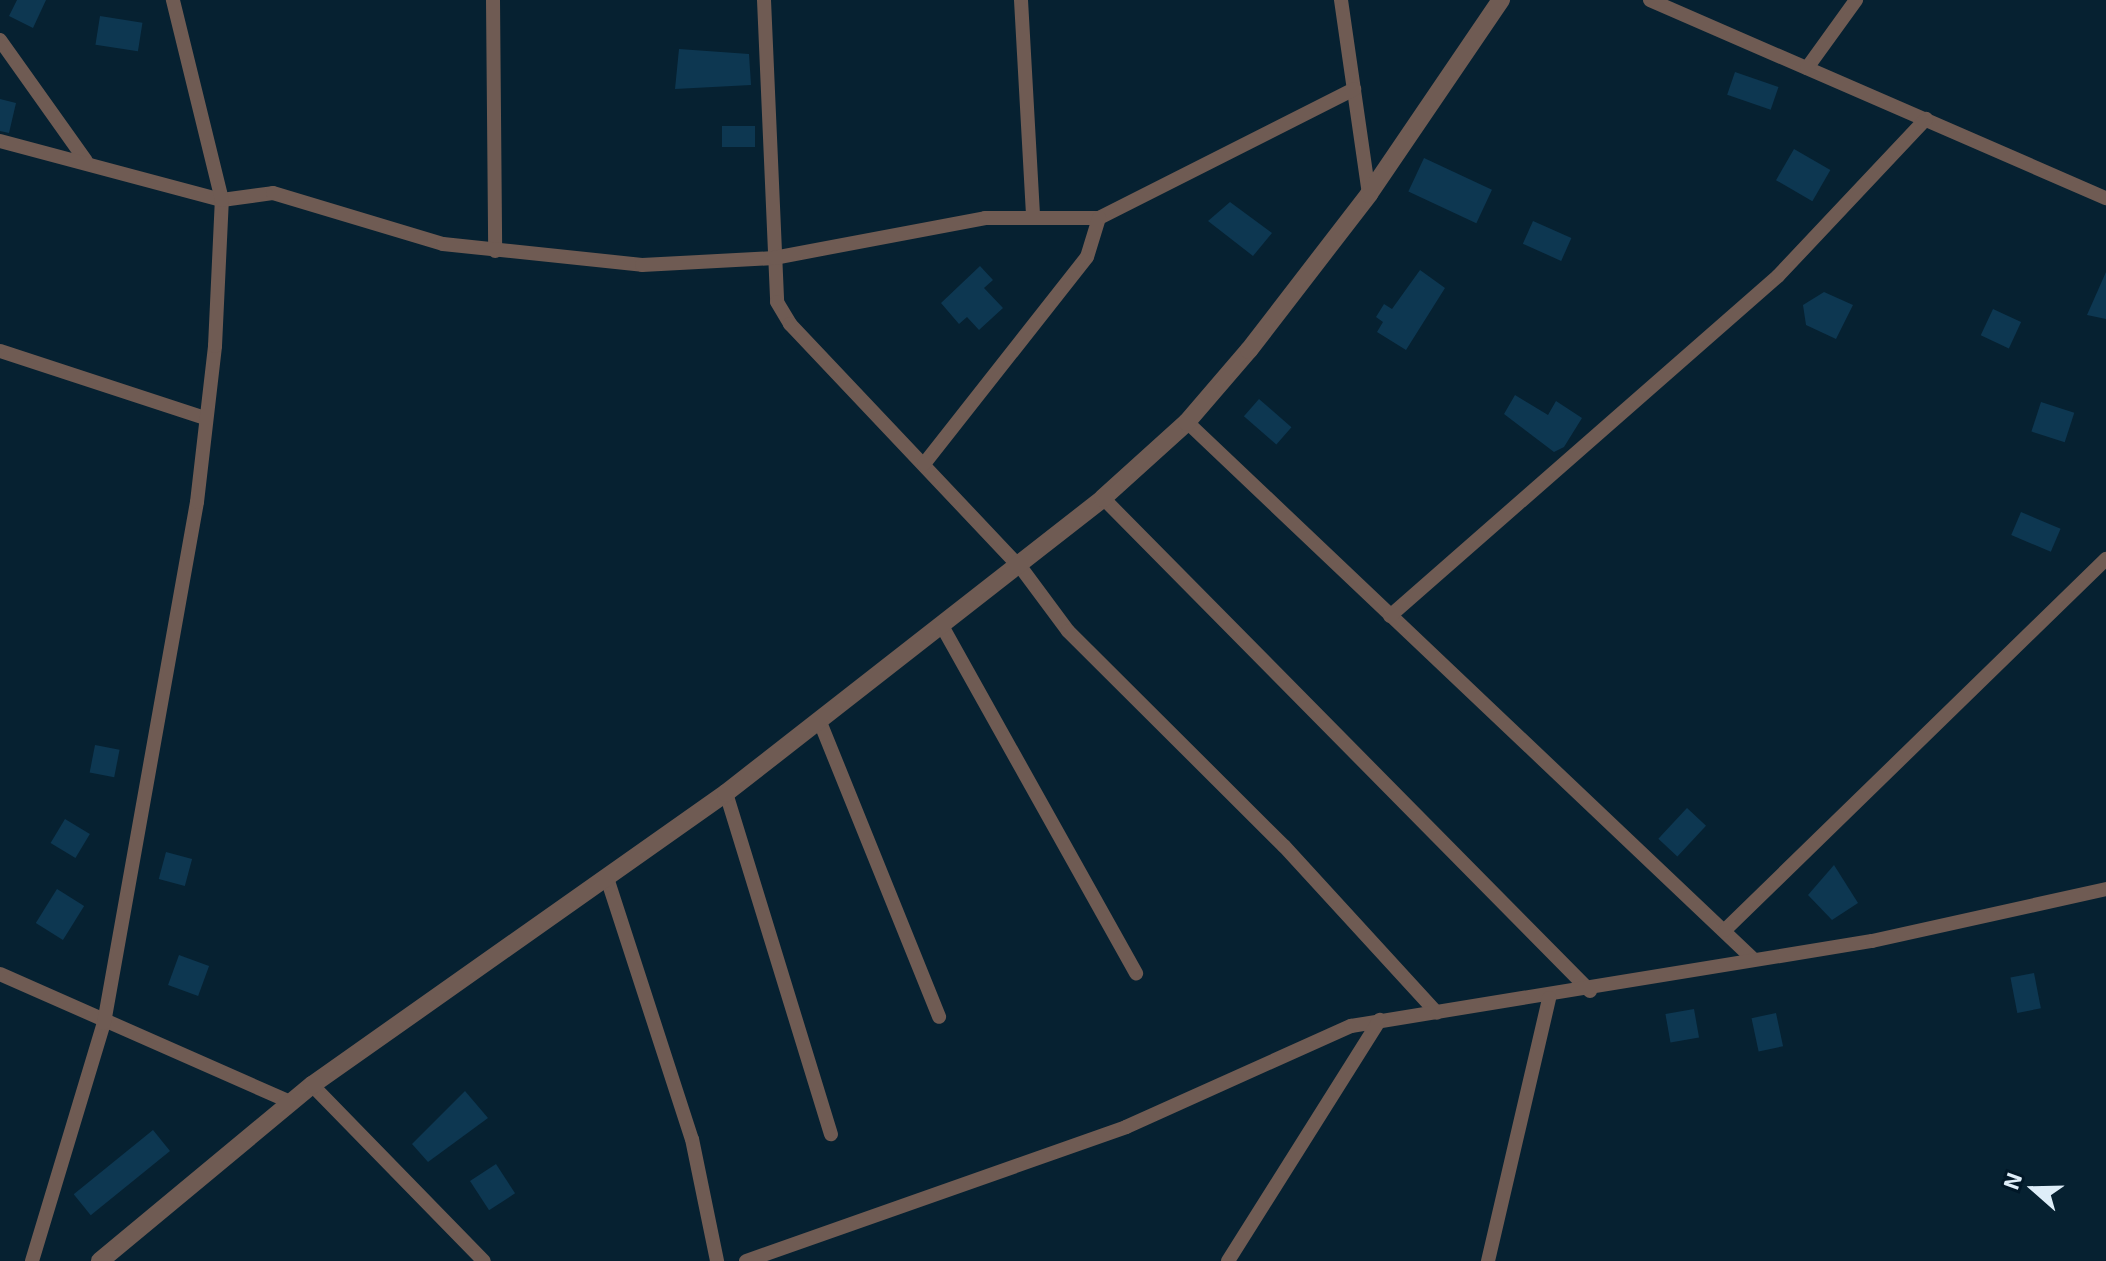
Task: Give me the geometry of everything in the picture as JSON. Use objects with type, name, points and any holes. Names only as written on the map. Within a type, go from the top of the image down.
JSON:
[{"type":"street","points":[[32,1261],[104,1023],[197,502],[222,200],[173,0]]},
{"type":"street","points":[[493,0],[495,251]]},
{"type":"street","points":[[764,0],[777,302],[790,324],[1022,569],[1068,631],[1284,846],[1437,1013]]},
{"type":"street","points":[[1021,0],[1033,218]]},
{"type":"street","points":[[1341,0],[1369,194]]},
{"type":"street","points":[[100,1261],[312,1085],[726,793],[942,626],[1022,569],[1103,498],[1187,422],[1369,194],[1501,0]]},
{"type":"street","points":[[1650,0],[2106,198]]},
{"type":"street","points":[[1807,68],[1856,0]]},
{"type":"street","points":[[0,40],[86,161]]},
{"type":"street","points":[[0,141],[86,161],[222,200],[273,193],[399,233],[495,251],[642,265],[774,258],[909,228],[1033,218],[1099,218],[1354,89]]},
{"type":"street","points":[[1390,616],[1778,276],[1926,119]]},
{"type":"street","points":[[924,464],[1087,257],[1099,218]]},
{"type":"street","points":[[1,356],[205,418]]},
{"type":"street","points":[[1187,422],[1752,958]]},
{"type":"street","points":[[1103,498],[1590,991]]},
{"type":"street","points":[[1725,930],[2106,559]]},
{"type":"street","points":[[942,626],[1136,973]]},
{"type":"street","points":[[820,722],[939,1017]]},
{"type":"street","points":[[726,793],[831,1134]]},
{"type":"street","points":[[607,878],[692,1139],[717,1261]]},
{"type":"street","points":[[746,1261],[1126,1127],[1328,1034],[1380,1020],[1549,998],[1752,958],[1993,919],[2106,889]]},
{"type":"street","points":[[0,974],[104,1023],[290,1102]]},
{"type":"street","points":[[1488,1261],[1549,998]]},
{"type":"street","points":[[1228,1261],[1380,1020]]},
{"type":"street","points":[[312,1085],[484,1261]]},
{"type":"building","points":[[17,0],[46,0],[33,28],[9,16]]},
{"type":"building","points":[[100,16],[142,23],[138,51],[95,45]]},
{"type":"building","points":[[679,49],[749,54],[751,85],[675,89]]},
{"type":"building","points":[[1735,72],[1778,87],[1771,110],[1727,95]]},
{"type":"building","points":[[0,99],[16,103],[9,133],[0,131]]},
{"type":"building","points":[[722,126],[755,126],[755,147],[722,147]]},
{"type":"building","points":[[1794,149],[1830,170],[1812,201],[1776,180]]},
{"type":"building","points":[[1424,158],[1492,190],[1476,223],[1408,192]]},
{"type":"building","points":[[1230,202],[1272,233],[1253,256],[1208,221]]},
{"type":"building","points":[[1533,221],[1571,238],[1561,261],[1523,244]]},
{"type":"building","points":[[980,266],[993,280],[984,288],[1003,308],[979,330],[967,317],[959,324],[941,303]]},
{"type":"building","points":[[1420,270],[1445,288],[1406,350],[1377,332],[1383,322],[1376,317],[1384,304],[1392,309]]},
{"type":"building","points":[[2106,272],[2106,319],[2087,315]]},
{"type":"building","points":[[1824,292],[1853,305],[1836,339],[1806,325],[1803,305]]},
{"type":"building","points":[[1993,309],[2021,322],[2009,348],[1981,335]]},
{"type":"building","points":[[1515,395],[1548,415],[1556,401],[1582,418],[1564,447],[1554,452],[1504,414]]},
{"type":"building","points":[[1259,399],[1291,427],[1276,445],[1244,416]]},
{"type":"building","points":[[2041,402],[2074,413],[2065,442],[2031,431]]},
{"type":"building","points":[[2021,512],[2061,529],[2051,552],[2011,535]]},
{"type":"building","points":[[95,745],[120,750],[114,777],[90,772]]},
{"type":"building","points":[[1687,808],[1706,826],[1677,856],[1658,839]]},
{"type":"building","points":[[65,819],[90,834],[75,858],[51,843]]},
{"type":"building","points":[[166,852],[192,859],[185,886],[159,879]]},
{"type":"building","points":[[1834,865],[1858,903],[1832,920],[1808,895]]},
{"type":"building","points":[[57,889],[84,906],[63,940],[36,923]]},
{"type":"building","points":[[179,955],[209,966],[198,996],[168,985]]},
{"type":"building","points":[[2034,973],[2041,1008],[2017,1013],[2010,978]]},
{"type":"building","points":[[1694,1009],[1699,1038],[1670,1043],[1665,1014]]},
{"type":"building","points":[[1776,1013],[1783,1046],[1759,1051],[1752,1018]]},
{"type":"building","points":[[465,1091],[488,1118],[428,1162],[412,1144]]},
{"type":"building","points":[[153,1130],[170,1151],[91,1215],[74,1194]]},
{"type":"building","points":[[496,1164],[515,1193],[489,1210],[470,1181]]}]
